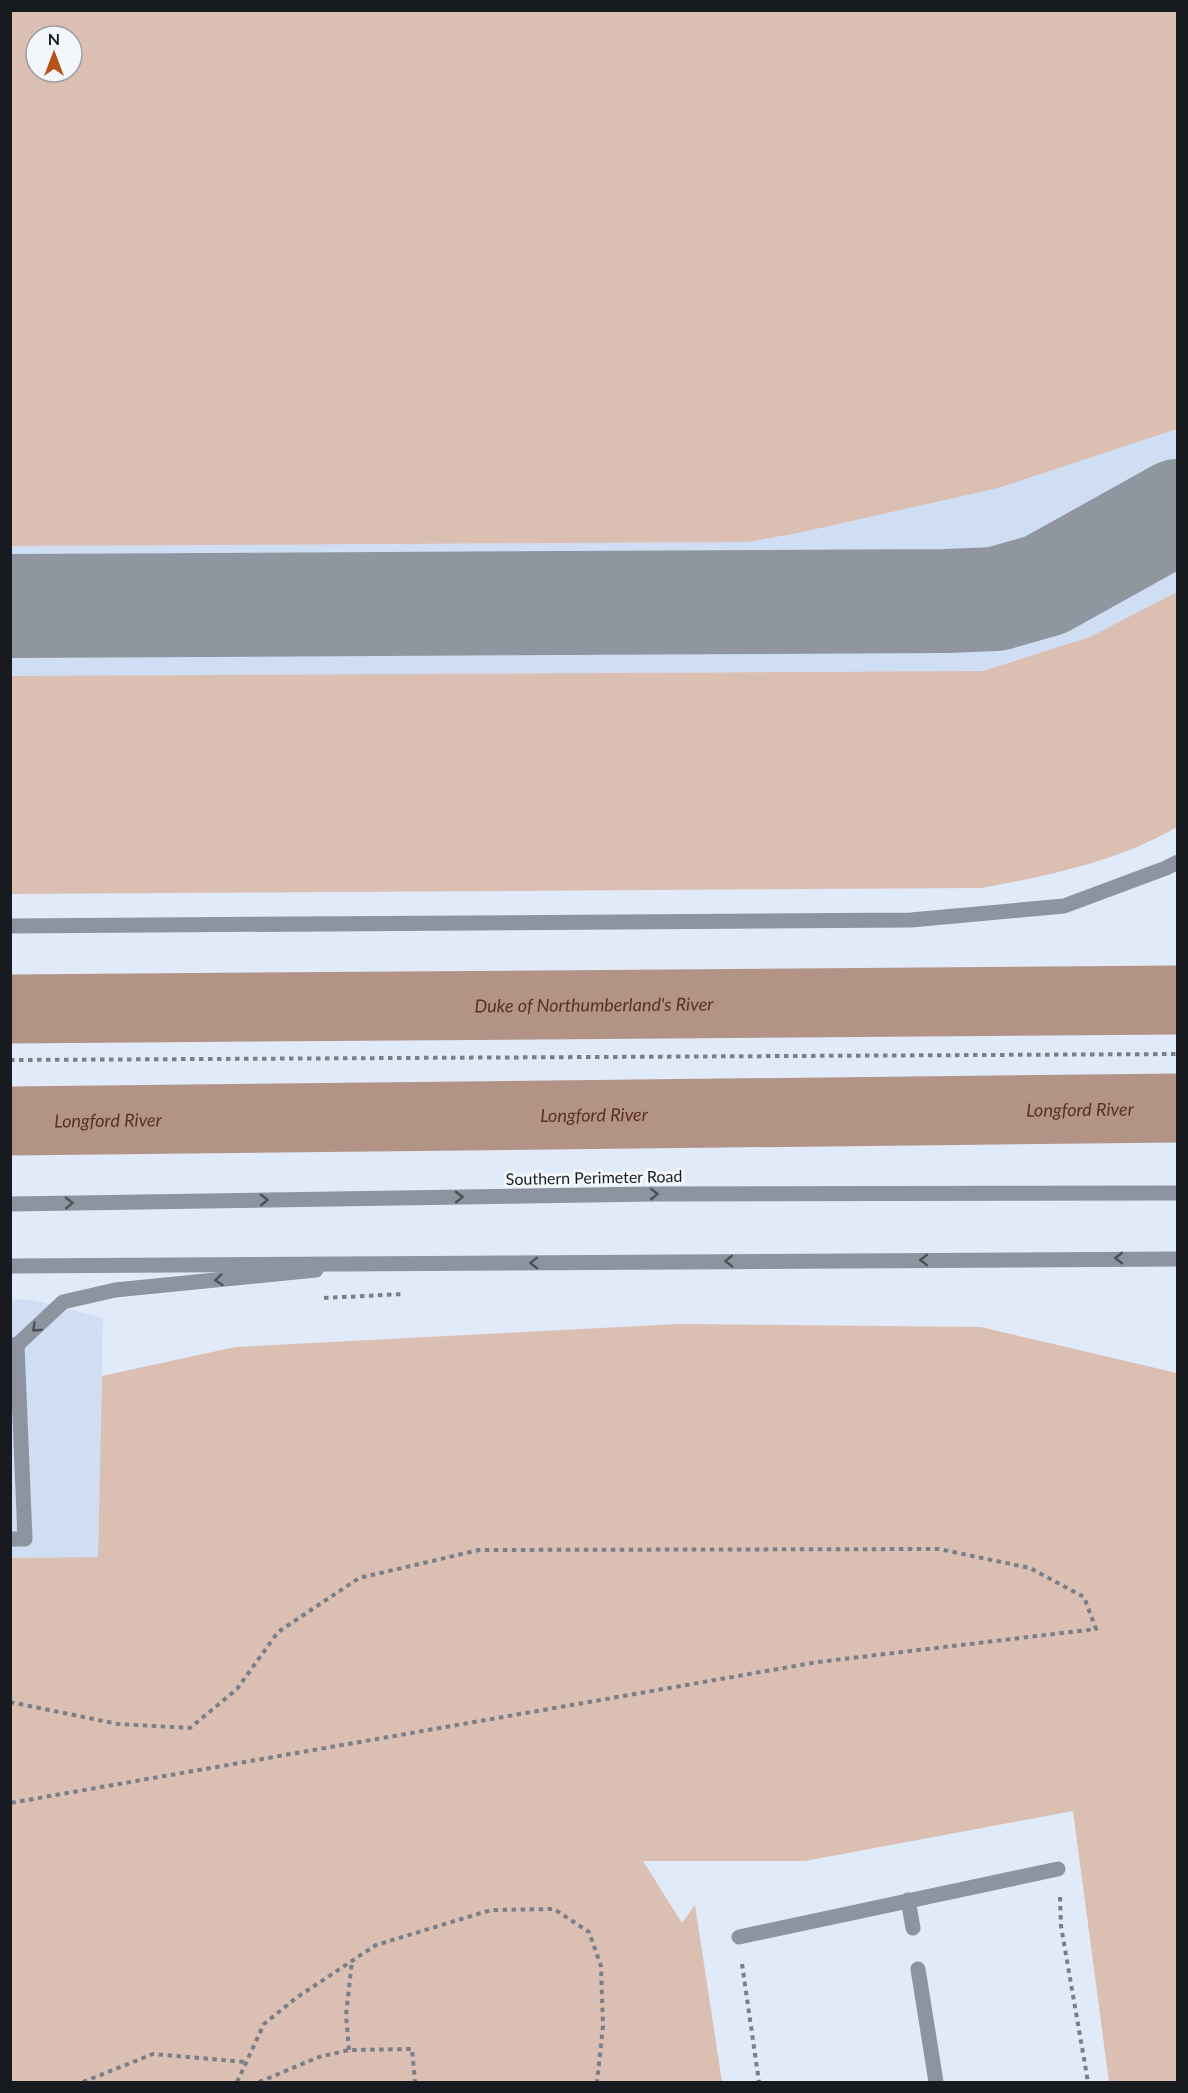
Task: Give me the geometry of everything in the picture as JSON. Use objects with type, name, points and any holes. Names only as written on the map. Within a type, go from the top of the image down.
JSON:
[{"type":"street","points":[[10,926],[911,920],[1064,906],[1178,862]]},
{"type":"street","name":"Southern Perimeter Road","points":[[10,1204],[655,1194],[1178,1193]]},
{"type":"street","points":[[10,1266],[1178,1259]]},
{"type":"street","points":[[10,1539],[25,1539],[14,1345],[63,1302],[115,1290],[360,1265]]},
{"type":"street","points":[[739,1937],[1058,1869]]},
{"type":"street","points":[[908,1900],[913,1928]]},
{"type":"street","points":[[918,1969],[936,2082]]},
{"type":"path","points":[[10,1060],[1178,1054]]},
{"type":"path","points":[[10,1702],[118,1724],[189,1728],[237,1689],[278,1632],[359,1578],[479,1550],[939,1549],[1030,1568],[1084,1596],[1096,1629],[818,1662],[10,1803]]},
{"type":"path","points":[[1058,1869],[1061,1926],[1088,2082]]},
{"type":"path","points":[[237,2082],[264,2025],[296,1998],[376,1945],[491,1910],[554,1908],[589,1932],[601,1966],[603,2026],[597,2082]]},
{"type":"path","points":[[739,1937],[759,2082]]},
{"type":"path","points":[[349,2050],[346,2015],[352,1961]]},
{"type":"path","points":[[259,2082],[319,2056],[349,2050],[412,2049],[415,2082]]},
{"type":"path","points":[[83,2082],[153,2054],[246,2062]]},
{"type":"shaded area","points":[[10,11],[1177,11],[1177,815],[11,879]]},
{"type":"shaded area","points":[[10,11],[1177,11],[1177,429],[998,488],[798,533],[747,542],[11,546]]},
{"type":"shaded area","points":[[1177,592],[1177,827],[1131,849],[1082,866],[982,888],[11,894],[11,676],[983,671],[1090,637]]},
{"type":"shaded area","points":[[11,1299],[33,1300],[103,1318],[98,1557],[11,1558]]},
{"type":"shaded area","points":[[679,1324],[981,1327],[1177,1373],[1177,2082],[1109,2082],[1073,1811],[805,1861],[643,1861],[682,1923],[695,1905],[722,2082],[11,2082],[11,1558],[98,1557],[102,1376],[235,1347]]},
{"type":"waterway","name":"Duke of Northumberland's River","points":[[10,1009],[1178,1000]]},
{"type":"waterway","name":"Longford River","points":[[10,1121],[1178,1108]]},
{"type":"taxiway","points":[[10,606],[996,599],[1045,585],[1178,511]]}]
